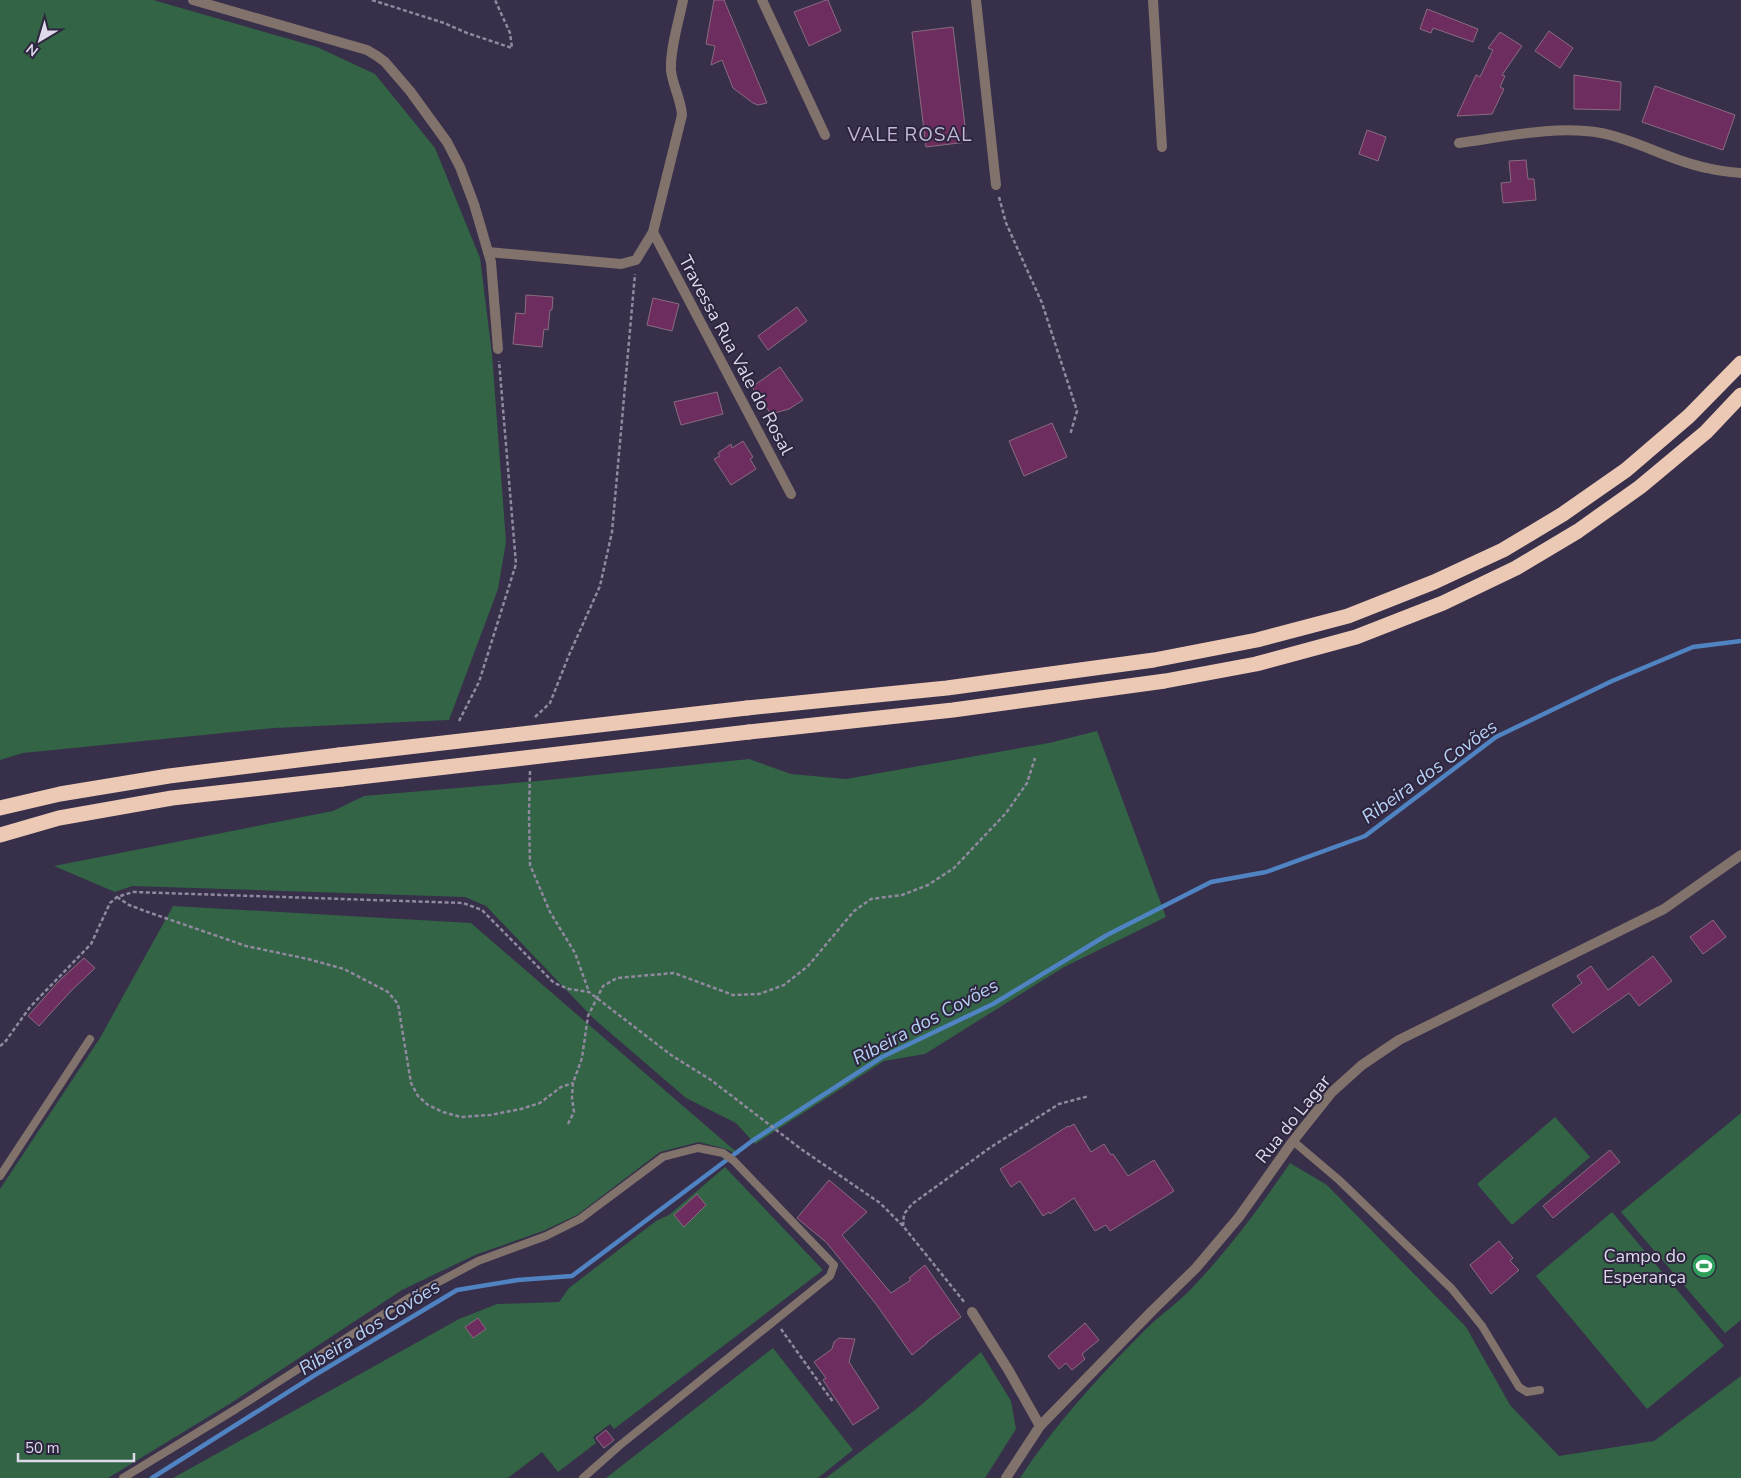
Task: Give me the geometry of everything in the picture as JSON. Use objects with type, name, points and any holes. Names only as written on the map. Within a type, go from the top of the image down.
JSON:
[{"type":"highway","points":[[0,808],[60,794],[169,776],[747,708],[947,688],[1154,660],[1257,640],[1348,616],[1434,582],[1503,550],[1563,514],[1626,470],[1688,416],[1741,364]]},
{"type":"highway","points":[[0,835],[59,818],[172,798],[953,710],[1165,681],[1256,664],[1356,636],[1443,603],[1516,568],[1578,531],[1647,481],[1706,432],[1741,395]]},
{"type":"street","points":[[194,0],[367,50],[377,56],[410,91],[447,142],[460,167],[474,204],[491,262],[498,349]]},
{"type":"street","points":[[488,252],[621,264],[636,260],[653,232],[682,115],[682,104],[671,71],[672,56],[683,0]]},
{"type":"street","points":[[762,0],[825,135]]},
{"type":"street","points":[[976,0],[996,185]]},
{"type":"street","points":[[1153,0],[1162,146]]},
{"type":"street","points":[[1459,143],[1576,130],[1601,133],[1629,141],[1706,168],[1741,173]]},
{"type":"street","name":"Travessa Rua Vale do Rosal","points":[[653,232],[791,494]]},
{"type":"street","name":"Rua do Lagar","points":[[1006,1478],[1040,1426],[1196,1268],[1239,1218],[1293,1141],[1332,1092],[1362,1065],[1399,1040],[1664,909],[1741,855]]},
{"type":"street","points":[[972,1312],[1009,1371],[1040,1426]]},
{"type":"lane","points":[[0,1176],[90,1039]]},
{"type":"lane","points":[[1293,1141],[1339,1180],[1452,1289],[1482,1326],[1519,1387],[1527,1392],[1540,1390]]},
{"type":"lane","points":[[123,1478],[236,1410],[407,1299],[478,1261],[546,1236],[580,1220],[663,1157],[698,1148],[723,1153],[734,1161],[834,1265],[830,1276],[619,1446],[583,1478]]},
{"type":"path","points":[[372,0],[444,23],[512,48],[510,33],[495,0]]},
{"type":"path","points":[[996,185],[1006,223],[1042,303],[1077,411],[1070,434]]},
{"type":"path","points":[[532,719],[550,703],[600,586],[612,532],[636,260]]},
{"type":"path","points":[[459,721],[479,682],[516,564],[498,349]]},
{"type":"path","points":[[568,1124],[574,1112],[572,1098],[573,1083],[582,1058],[588,1016],[603,986],[617,978],[674,973],[733,996],[759,994],[784,985],[808,966],[854,911],[870,899],[902,895],[928,885],[954,868],[1006,813],[1027,783],[1035,758]]},
{"type":"path","points":[[530,766],[528,813],[530,865],[550,912],[575,953],[589,992],[671,1055],[710,1080],[801,1149],[880,1202],[972,1312]]},
{"type":"path","points":[[0,1046],[5,1042],[30,1007],[91,944],[110,903],[117,897],[133,892],[463,903],[482,910],[554,982],[569,989],[589,992]]},
{"type":"path","points":[[117,897],[145,911],[246,946],[308,959],[344,969],[388,992],[398,1004],[411,1083],[418,1096],[428,1105],[443,1112],[461,1117],[490,1115],[521,1109],[540,1103],[561,1087],[573,1083]]},
{"type":"path","points":[[902,1226],[904,1214],[912,1204],[991,1147],[1059,1104],[1089,1096]]},
{"type":"path","points":[[775,1320],[833,1402]]},
{"type":"green space","points":[[0,0],[153,0],[317,47],[375,74],[435,148],[480,258],[492,354],[506,542],[498,589],[449,720],[274,728],[23,753],[0,760]]},
{"type":"green space","points":[[1097,731],[1166,917],[1064,967],[925,1054],[884,1061],[755,1144],[736,1123],[686,1098],[593,1018],[486,906],[465,897],[132,886],[115,892],[54,866],[333,811],[364,796],[538,781],[749,759],[791,774],[846,779],[1049,743]]},
{"type":"green space","points":[[173,906],[471,923],[741,1156],[726,1149],[699,1142],[660,1152],[577,1215],[543,1231],[475,1255],[402,1290],[231,1403],[108,1478],[0,1478],[0,1189],[100,1038]]},
{"type":"green space","name":"Campo do Esperança","points":[[1741,1113],[1741,1320],[1725,1333],[1621,1212]]},
{"type":"green space","points":[[1555,1117],[1590,1157],[1512,1225],[1477,1184]]},
{"type":"green space","points":[[1290,1163],[1327,1185],[1466,1327],[1510,1405],[1559,1456],[1654,1441],[1741,1376],[1741,1478],[1020,1478],[1048,1438],[1096,1381],[1147,1328],[1187,1293],[1219,1258],[1256,1212]]},
{"type":"green space","points":[[725,1167],[823,1270],[614,1429],[610,1424],[593,1437],[596,1443],[558,1472],[542,1452],[508,1478],[173,1478],[459,1319],[497,1304],[559,1302],[569,1288],[656,1221],[669,1215]]},
{"type":"green space","points":[[1612,1212],[1724,1346],[1647,1409],[1536,1276]]},
{"type":"green space","points":[[773,1348],[853,1450],[818,1478],[606,1478]]},
{"type":"green space","points":[[981,1352],[1011,1401],[1016,1429],[985,1478],[826,1478],[920,1406]]},
{"type":"building","points":[[714,0],[724,0],[767,103],[758,105],[753,103],[733,88],[722,60],[711,65],[715,46],[706,44]]},
{"type":"building","points":[[828,0],[841,31],[809,46],[794,12]]},
{"type":"building","points":[[1427,9],[1478,29],[1473,42],[1433,28],[1431,33],[1420,29]]},
{"type":"building","points":[[953,27],[967,142],[926,147],[912,32]]},
{"type":"building","points":[[1549,31],[1573,48],[1560,68],[1535,51]]},
{"type":"building","points":[[1500,32],[1522,46],[1502,75],[1505,76],[1500,87],[1504,89],[1492,114],[1457,116],[1476,75],[1480,77],[1493,50],[1488,48]]},
{"type":"building","points":[[1574,75],[1621,82],[1620,110],[1574,109]]},
{"type":"building","points":[[1655,86],[1735,115],[1723,150],[1642,122]]},
{"type":"building","points":[[1367,130],[1386,137],[1378,161],[1359,154]]},
{"type":"building","points":[[1526,160],[1528,179],[1534,179],[1536,200],[1503,203],[1501,183],[1511,182],[1509,161]]},
{"type":"building","points":[[526,295],[553,297],[548,330],[544,329],[542,347],[513,344],[516,313],[525,314]]},
{"type":"building","points":[[653,298],[679,304],[672,331],[647,325]]},
{"type":"building","points":[[797,307],[807,321],[768,350],[758,336]]},
{"type":"building","points":[[780,367],[803,400],[789,409],[771,414],[752,387]]},
{"type":"building","points":[[717,392],[723,414],[681,425],[674,402]]},
{"type":"building","points":[[1052,423],[1067,457],[1024,476],[1009,441]]},
{"type":"building","points":[[743,441],[753,457],[750,459],[756,469],[731,485],[714,459],[720,456],[718,453],[731,444],[732,448]]},
{"type":"building","points":[[1713,920],[1726,937],[1703,954],[1690,937]]},
{"type":"building","points":[[1653,956],[1672,981],[1639,1006],[1629,993],[1573,1033],[1552,1005],[1582,983],[1577,976],[1591,966],[1608,990]]},
{"type":"building","points":[[84,958],[95,968],[39,1026],[28,1016],[59,981]]},
{"type":"building","points":[[1074,1124],[1091,1152],[1104,1144],[1128,1176],[1154,1160],[1174,1191],[1110,1231],[1106,1225],[1095,1231],[1074,1198],[1050,1214],[1049,1212],[1043,1216],[1020,1181],[1011,1187],[1000,1169]]},
{"type":"building","points":[[1610,1150],[1620,1162],[1553,1218],[1543,1206]]},
{"type":"building","points":[[829,1180],[867,1212],[842,1235],[891,1293],[911,1280],[909,1278],[925,1265],[961,1317],[912,1355],[876,1304],[827,1243],[797,1218]]},
{"type":"building","points":[[697,1194],[706,1205],[684,1227],[674,1215]]},
{"type":"building","points":[[1499,1241],[1513,1258],[1510,1261],[1519,1270],[1491,1294],[1470,1265]]},
{"type":"building","points":[[478,1318],[486,1329],[473,1338],[465,1327]]},
{"type":"building","points":[[1085,1323],[1099,1340],[1082,1354],[1085,1359],[1072,1370],[1066,1363],[1059,1369],[1048,1356]]},
{"type":"building","points":[[839,1338],[855,1339],[849,1362],[879,1408],[853,1425],[823,1380],[826,1378],[814,1362],[832,1349],[834,1342]]},
{"type":"building","points":[[606,1430],[614,1440],[604,1448],[596,1438]]},
{"type":"waterway","name":"Ribeira dos Covões","points":[[152,1478],[315,1375],[457,1290],[518,1280],[572,1276],[752,1141],[882,1057],[993,1004],[1107,935],[1211,882],[1266,872],[1365,836],[1496,737],[1612,681],[1693,647],[1741,641]]},
{"type":"place","name":"Campo do Esperança","points":[[1704,1266]]},
{"type":"district","name":"VALE ROSAL","points":[[910,134]]}]
